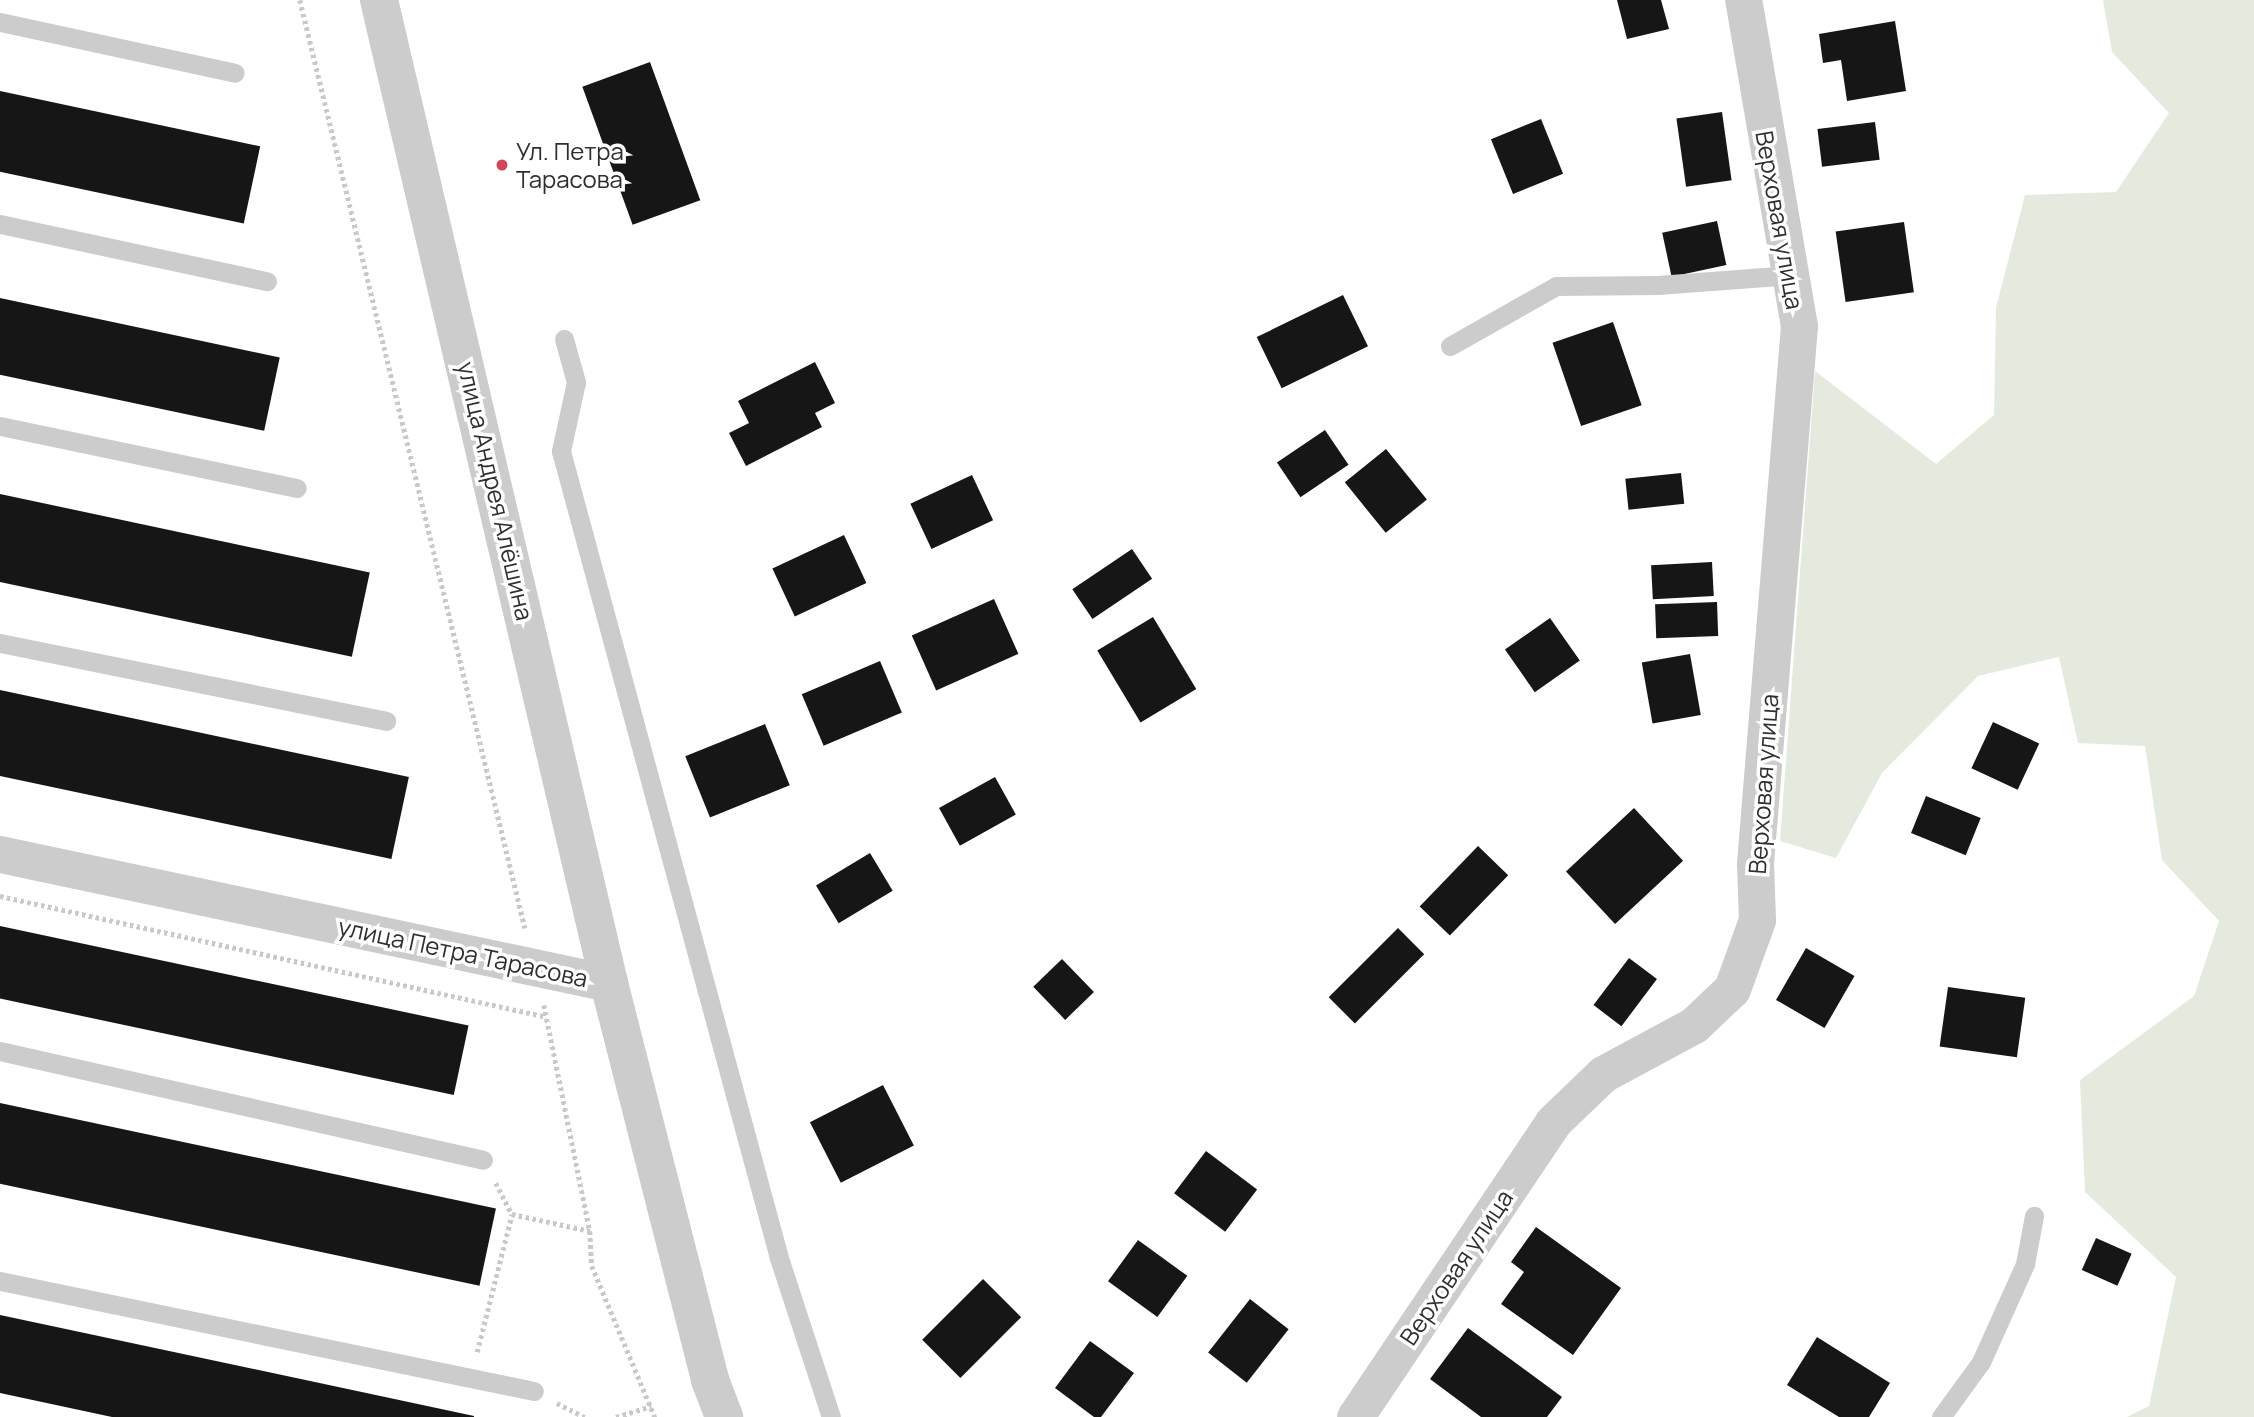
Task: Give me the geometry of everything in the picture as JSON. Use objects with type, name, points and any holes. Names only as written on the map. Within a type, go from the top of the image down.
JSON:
[{"type":"street","name":"улица Андрея Алёшина","points":[[379,0],[609,983]]},
{"type":"street","name":"Верховая улица","points":[[1355,1417],[1553,1122],[1603,1074],[1694,1026],[1732,989],[1758,920],[1755,863],[1799,326],[1743,0]]},
{"type":"street","name":"улица Петра Тарасова","points":[[0,854],[609,983],[707,1366],[724,1417]]},
{"type":"lane","points":[[0,22],[235,73]]},
{"type":"lane","points":[[0,224],[267,281]]},
{"type":"lane","points":[[1450,346],[1556,286],[1658,285],[1790,275]]},
{"type":"lane","points":[[564,339],[576,382],[561,451],[779,1258],[831,1417]]},
{"type":"lane","points":[[0,426],[297,488]]},
{"type":"lane","points":[[0,643],[386,721]]},
{"type":"lane","points":[[0,1051],[483,1160]]},
{"type":"lane","points":[[1941,1417],[1980,1362],[2025,1264],[2034,1216]]},
{"type":"lane","points":[[0,1281],[534,1391]]},
{"type":"path","points":[[300,0],[547,1017],[590,1231],[592,1266],[655,1417]]},
{"type":"path","points":[[0,897],[547,1017]]},
{"type":"path","points":[[470,1378],[512,1214],[483,1160]]},
{"type":"path","points":[[512,1214],[590,1231]]},
{"type":"path","points":[[616,1417],[651,1406]]},
{"type":"shaded area","points":[[2103,0],[2254,0],[2254,1417],[2127,1417],[2149,1406],[2176,1277],[2085,1192],[2080,1080],[2194,996],[2219,921],[2162,860],[2145,746],[2078,743],[2059,657],[1978,676],[1882,773],[1836,858],[1780,841],[1815,371],[1936,464],[1994,415],[1996,308],[2025,195],[2116,192],[2169,113],[2112,52]]},
{"type":"building","points":[[1617,0],[1661,0],[1669,29],[1627,39]]},
{"type":"building","points":[[1895,21],[1906,91],[1847,101],[1841,60],[1823,63],[1819,34]]},
{"type":"building","points":[[650,62],[700,200],[633,225],[582,87]]},
{"type":"building","points":[[0,91],[260,146],[244,224],[0,172]]},
{"type":"building","points":[[1722,112],[1732,180],[1686,187],[1676,118]]},
{"type":"building","points":[[1541,119],[1563,174],[1513,194],[1491,139]]},
{"type":"building","points":[[1875,122],[1880,160],[1822,167],[1817,129]]},
{"type":"building","points":[[1717,221],[1726,265],[1672,277],[1662,233]]},
{"type":"building","points":[[1904,222],[1914,292],[1846,302],[1836,232]]},
{"type":"building","points":[[1343,295],[1368,346],[1282,388],[1257,337]]},
{"type":"building","points":[[0,298],[280,357],[264,431],[0,375]]},
{"type":"building","points":[[1613,322],[1642,405],[1581,426],[1552,343]]},
{"type":"building","points":[[815,362],[835,403],[815,413],[822,427],[746,466],[729,433],[749,423],[738,401]]},
{"type":"building","points":[[1325,430],[1348,465],[1300,497],[1277,462]]},
{"type":"building","points":[[1386,449],[1427,500],[1386,533],[1345,482]]},
{"type":"building","points":[[1681,473],[1684,504],[1629,510],[1625,479]]},
{"type":"building","points":[[972,475],[993,520],[932,549],[910,504]]},
{"type":"building","points":[[0,494],[370,573],[352,657],[0,582]]},
{"type":"building","points":[[844,535],[866,583],[795,616],[772,568]]},
{"type":"building","points":[[1132,549],[1152,579],[1092,619],[1072,589]]},
{"type":"building","points":[[1712,562],[1714,596],[1653,599],[1651,565]]},
{"type":"building","points":[[994,599],[1018,654],[936,690],[912,636]]},
{"type":"building","points":[[1717,602],[1718,636],[1656,638],[1655,604]]},
{"type":"building","points":[[1153,617],[1196,689],[1141,722],[1097,650]]},
{"type":"building","points":[[1550,618],[1580,661],[1535,692],[1505,650]]},
{"type":"building","points":[[1690,654],[1701,715],[1653,724],[1642,663]]},
{"type":"building","points":[[880,661],[902,713],[824,746],[802,694]]},
{"type":"building","points":[[0,690],[409,777],[391,859],[0,776]]},
{"type":"building","points":[[1993,722],[2039,744],[2018,790],[1971,768]]},
{"type":"building","points":[[765,724],[790,785],[710,817],[685,756]]},
{"type":"building","points":[[995,777],[1016,815],[960,846],[939,808]]},
{"type":"building","points":[[1926,796],[1981,818],[1966,855],[1911,833]]},
{"type":"building","points":[[1634,808],[1683,861],[1615,924],[1566,871]]},
{"type":"building","points":[[1478,846],[1508,875],[1450,936],[1420,906]]},
{"type":"building","points":[[870,853],[893,891],[839,923],[816,885]]},
{"type":"building","points":[[0,926],[469,1026],[454,1095],[0,999]]},
{"type":"building","points":[[1398,928],[1424,954],[1355,1023],[1329,997]]},
{"type":"building","points":[[1806,948],[1854,976],[1824,1028],[1776,1000]]},
{"type":"building","points":[[1629,958],[1657,979],[1621,1026],[1593,1005]]},
{"type":"building","points":[[1062,959],[1094,992],[1065,1020],[1033,987]]},
{"type":"building","points":[[1948,987],[2025,998],[2017,1057],[1940,1046]]},
{"type":"building","points":[[883,1085],[914,1146],[841,1183],[810,1122]]},
{"type":"building","points":[[0,1103],[496,1208],[479,1286],[0,1184]]},
{"type":"building","points":[[1206,1151],[1257,1190],[1225,1232],[1174,1193]]},
{"type":"building","points":[[1536,1227],[1621,1288],[1573,1355],[1501,1304],[1524,1272],[1511,1262]]},
{"type":"building","points":[[2096,1238],[2132,1254],[2117,1286],[2082,1270]]},
{"type":"building","points":[[1138,1240],[1187,1276],[1157,1317],[1108,1281]]},
{"type":"building","points":[[983,1279],[1021,1317],[960,1378],[922,1340]]},
{"type":"building","points":[[1250,1299],[1289,1329],[1247,1383],[1208,1353]]},
{"type":"building","points":[[0,1315],[474,1417],[112,1417],[0,1393]]},
{"type":"building","points":[[1468,1328],[1562,1397],[1547,1417],[1481,1417],[1430,1379]]},
{"type":"building","points":[[1817,1337],[1890,1383],[1869,1417],[1839,1417],[1787,1385]]},
{"type":"building","points":[[1090,1341],[1134,1373],[1101,1417],[1094,1417],[1055,1388]]},
{"type":"place","name":"Ул. Петра Тарасова","points":[[502,165]]}]
